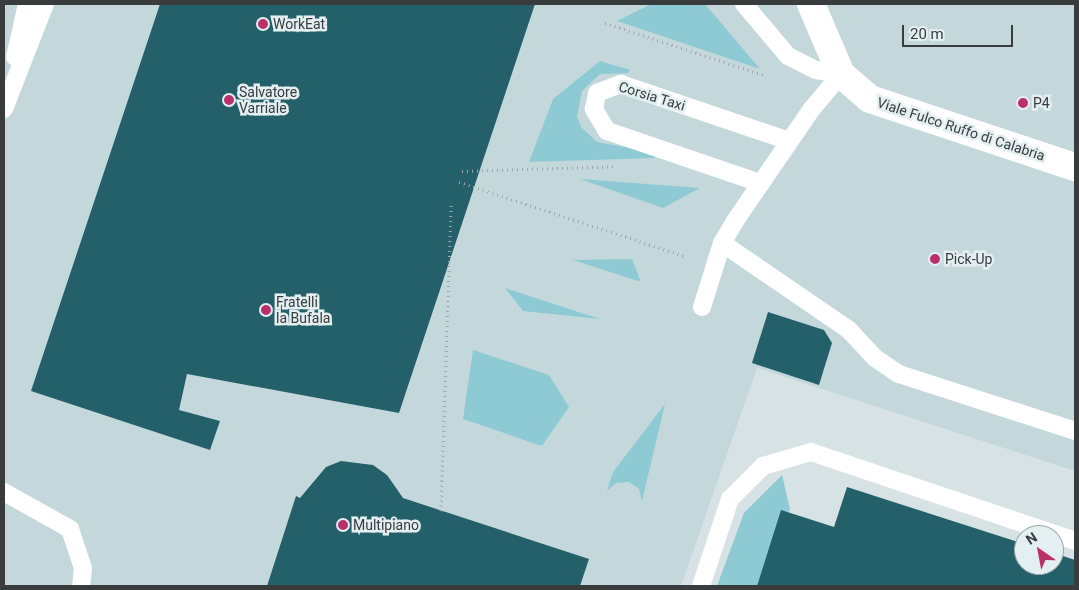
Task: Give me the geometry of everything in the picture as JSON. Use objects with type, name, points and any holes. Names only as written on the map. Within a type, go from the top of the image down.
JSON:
[{"type":"main road","name":"Viale Fulco Ruffo di Calabria","points":[[811,4],[841,74],[870,99],[1075,167]]},
{"type":"lane","points":[[4,108],[27,4]]},
{"type":"lane","points":[[4,108],[45,4]]},
{"type":"lane","points":[[702,307],[722,243],[789,141],[841,74],[816,70],[788,56],[744,4]]},
{"type":"lane","name":"Corsia Taxi","points":[[760,183],[607,131],[596,118],[598,93],[604,87],[621,84],[789,141]]},
{"type":"lane","points":[[722,243],[848,330],[875,358],[899,374],[1075,430]]},
{"type":"lane","points":[[700,586],[730,499],[763,466],[811,452],[1075,541]]},
{"type":"lane","points":[[4,492],[70,529],[83,568],[81,586]]},
{"type":"path","points":[[605,23],[764,75]]},
{"type":"path","points":[[462,171],[628,166]]},
{"type":"path","points":[[459,182],[684,256]]},
{"type":"path","points":[[441,511],[451,205]]},
{"type":"shaded area","points":[[4,4],[1075,4],[1075,471],[757,368],[681,586],[4,586]]},
{"type":"shaded area","points":[[651,4],[705,4],[760,69],[617,21]]},
{"type":"shaded area","points":[[600,61],[630,70],[628,73],[600,74],[582,91],[577,116],[581,127],[597,142],[652,152],[655,158],[529,162],[553,99]]},
{"type":"shaded area","points":[[580,179],[700,188],[663,208]]},
{"type":"shaded area","points":[[632,259],[641,282],[573,260]]},
{"type":"shaded area","points":[[505,288],[600,319],[523,311]]},
{"type":"shaded area","points":[[473,350],[549,375],[569,407],[542,446],[463,419]]},
{"type":"shaded area","points":[[665,404],[642,501],[639,489],[629,482],[616,483],[607,491],[613,472]]},
{"type":"shaded area","points":[[782,475],[790,509],[757,586],[717,586],[744,513]]},
{"type":"building","points":[[160,4],[535,4],[399,413],[187,374],[179,410],[220,421],[210,450],[31,391]]},
{"type":"building","points":[[768,312],[824,330],[832,343],[819,385],[752,363]]},
{"type":"building","name":"Multipiano","points":[[341,461],[373,465],[387,475],[403,498],[589,559],[580,586],[267,586],[296,496],[300,498],[326,467]]},
{"type":"building","points":[[847,487],[1014,541],[1014,575],[1064,575],[1064,556],[1075,560],[1075,586],[757,586],[781,510],[834,527]]},
{"type":"place","name":"WorkEat","points":[[263,24]]},
{"type":"place","name":"Salvatore Varriale","points":[[229,100]]},
{"type":"place","name":"P4","points":[[1023,103]]},
{"type":"place","name":"Pick-Up","points":[[935,259]]},
{"type":"place","name":"Fratelli la Bufala","points":[[266,310]]},
{"type":"place","name":"Multipiano","points":[[343,525]]}]
